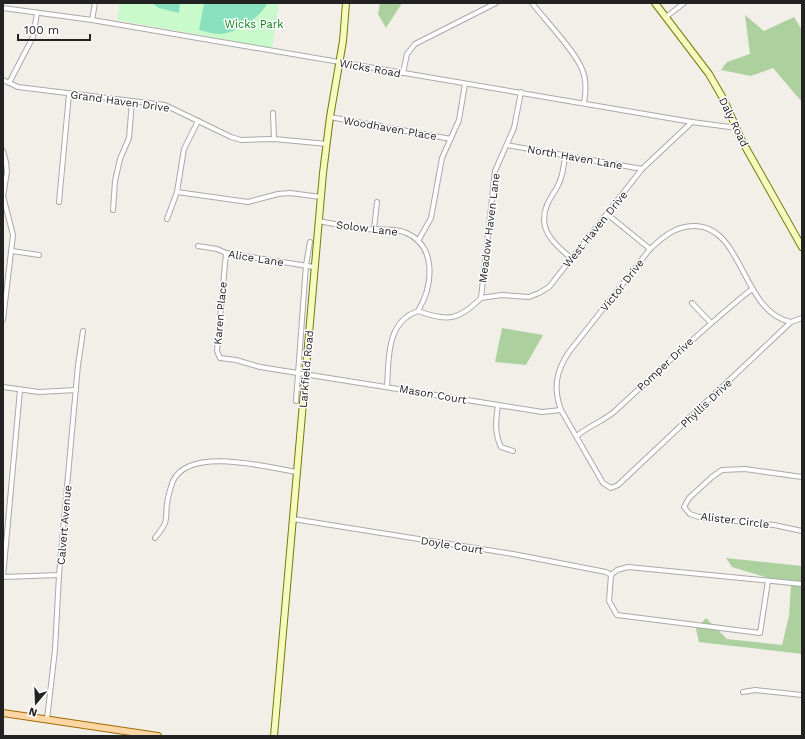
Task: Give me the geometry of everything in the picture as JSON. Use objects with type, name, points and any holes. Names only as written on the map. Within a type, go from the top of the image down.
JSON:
[{"type":"main road","name":"Larkfield Road","points":[[274,736],[314,267],[330,118],[340,63],[346,3]]},
{"type":"main road","name":"Daly Road","points":[[655,3],[709,74],[724,100],[742,142],[802,247]]},
{"type":"main road","points":[[3,713],[158,736]]},
{"type":"street","points":[[92,20],[95,3]]},
{"type":"street","points":[[403,73],[408,54],[415,44],[496,3]]},
{"type":"street","points":[[532,3],[576,59],[582,70],[586,92],[584,103]]},
{"type":"street","points":[[666,17],[684,3]]},
{"type":"street","name":"Wicks Road","points":[[3,8],[92,20],[465,84],[521,92],[692,122],[737,128]]},
{"type":"street","points":[[9,83],[33,37],[37,13]]},
{"type":"street","name":"Grand Haven Drive","points":[[3,80],[18,87],[165,106],[231,137],[241,140],[274,140],[327,144]]},
{"type":"street","points":[[387,386],[393,335],[402,320],[410,314],[418,311],[425,299],[430,276],[427,257],[418,241],[431,218],[442,158],[459,120],[465,84]]},
{"type":"street","name":"Meadow Haven Lane","points":[[418,311],[438,317],[457,317],[466,313],[481,298],[492,186],[495,171],[514,128],[521,92]]},
{"type":"street","points":[[58,202],[68,94]]},
{"type":"street","points":[[113,210],[115,181],[120,159],[129,138],[132,101]]},
{"type":"street","points":[[273,113],[274,140]]},
{"type":"street","name":"Woodhaven Place","points":[[330,118],[451,139]]},
{"type":"street","points":[[167,219],[177,192],[184,149],[198,121]]},
{"type":"street","name":"West Haven Drive","points":[[481,298],[502,295],[529,297],[539,294],[549,287],[642,169],[692,122]]},
{"type":"street","name":"North Haven Lane","points":[[507,145],[642,169]]},
{"type":"street","points":[[3,152],[7,172],[3,196],[12,230],[12,251],[3,320]]},
{"type":"street","points":[[565,156],[560,182],[547,203],[543,223],[550,239],[571,258]]},
{"type":"street","points":[[177,192],[248,202],[278,194],[290,193],[321,197]]},
{"type":"street","points":[[374,229],[377,202]]},
{"type":"street","points":[[607,214],[650,249]]},
{"type":"street","name":"Solow Lane","points":[[319,221],[374,229],[398,230],[405,232],[418,241]]},
{"type":"street","name":"Victor Drive","points":[[611,488],[603,483],[562,410],[557,397],[556,387],[558,373],[564,360],[650,249],[662,238],[675,230],[688,226],[701,226],[722,238],[752,289],[766,309],[782,320],[791,322]]},
{"type":"street","name":"Larkfield Road","points":[[296,401],[306,266],[310,242]]},
{"type":"street","name":"Alice Lane","points":[[198,246],[217,249],[226,254],[314,267]]},
{"type":"street","points":[[12,251],[39,255]]},
{"type":"street","name":"Karen Place","points":[[226,254],[217,351],[220,358],[305,374]]},
{"type":"street","name":"Pomper Drive","points":[[577,436],[584,430],[614,412],[710,322],[752,289]]},
{"type":"street","points":[[692,303],[710,322]]},
{"type":"street","name":"Phyllis Drive","points":[[611,488],[618,485],[791,322],[802,318]]},
{"type":"street","name":"Calvert Avenue","points":[[47,719],[55,650],[59,576],[76,390],[83,331]]},
{"type":"street","name":"Mason Court","points":[[305,374],[542,412],[562,410]]},
{"type":"street","points":[[3,387],[40,392],[76,390]]},
{"type":"street","points":[[20,390],[3,577],[59,576]]},
{"type":"street","points":[[498,405],[495,428],[497,439],[501,447],[513,451]]},
{"type":"street","points":[[155,538],[165,523],[169,491],[174,479],[184,470],[198,462],[214,461],[238,463],[296,472]]},
{"type":"street","name":"Alister Circle","points":[[802,477],[745,469],[722,470],[689,498],[684,507],[690,514],[698,517],[774,525],[802,531]]},
{"type":"street","name":"Doyle Court","points":[[293,519],[513,554],[606,572],[611,575]]},
{"type":"street","points":[[768,581],[760,633],[617,615],[609,601],[611,575],[617,570],[628,567],[802,584]]},
{"type":"street","points":[[743,692],[755,690],[802,695]]},
{"type":"green space","name":"Wicks Park","points":[[120,3],[279,3],[272,48],[117,20]]},
{"type":"green space","points":[[152,3],[180,3],[179,13],[159,8]]},
{"type":"green space","points":[[204,3],[268,3],[254,19],[242,28],[220,34],[199,30]]},
{"type":"green space","points":[[380,3],[402,3],[386,28],[378,14]]},
{"type":"green space","points":[[745,15],[764,31],[794,17],[802,30],[802,102],[773,68],[751,76],[721,70],[727,62],[750,54]]},
{"type":"green space","points":[[502,328],[543,335],[526,365],[495,362]]},
{"type":"green space","points":[[726,558],[802,566],[802,654],[699,642],[696,629],[706,618],[727,639],[782,645],[789,616],[791,585],[732,567]]}]
